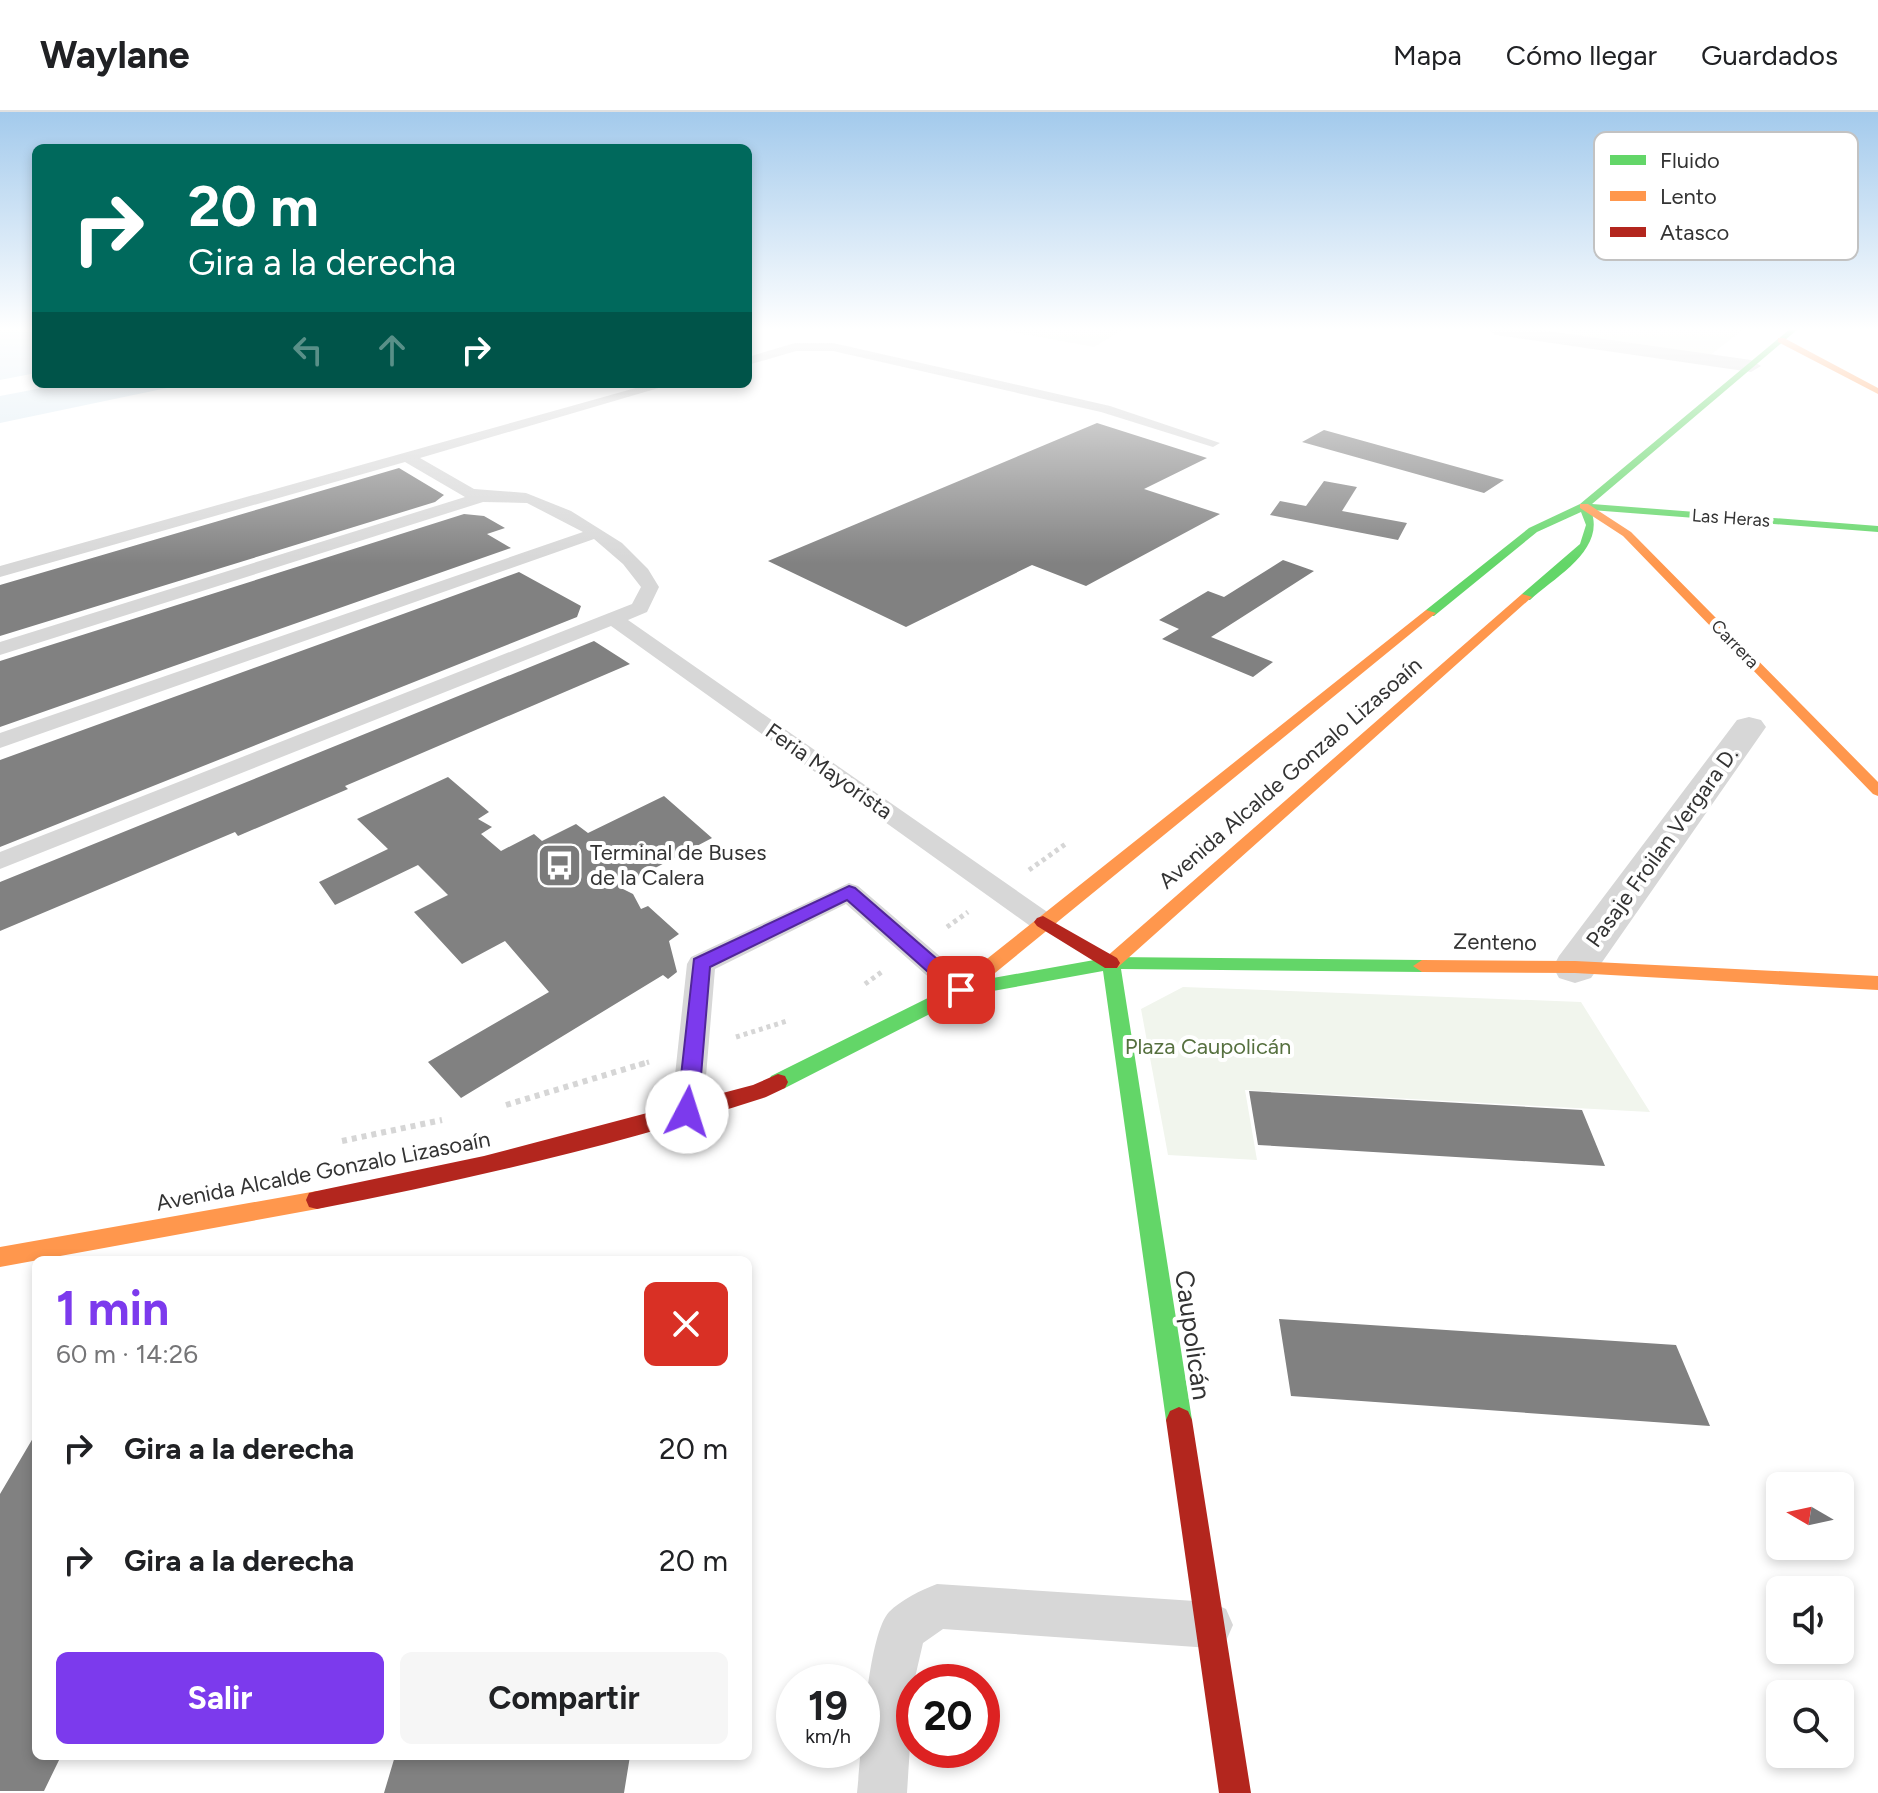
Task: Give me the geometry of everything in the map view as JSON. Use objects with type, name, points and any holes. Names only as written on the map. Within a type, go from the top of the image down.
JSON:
[{"type":"main road","name":"Avenida Alcalde Gonzalo Lizasoaín","points":[[0,1257],[396,1186],[759,1091],[961,990],[1533,530],[1584,506],[1702,407]]},
{"type":"main road","name":"Avenida Alcalde Gonzalo Lizasoaín","points":[[961,990],[1111,963],[1585,545],[1591,525],[1584,506]]},
{"type":"main road","name":"Las Heras","points":[[1584,506],[1878,529]]},
{"type":"main road","name":"Carrera","points":[[1584,506],[1627,534],[1878,791]]},
{"type":"main road","points":[[1043,922],[1111,963]]},
{"type":"main road","name":"Zenteno","points":[[1111,963],[1575,967],[1878,983]]},
{"type":"main road","name":"Caupolicán","points":[[1111,963],[1235,1793]]},
{"type":"street","name":"Pasaje Froilan Vergara D.","points":[[1575,967],[1749,727]]},
{"type":"lane","points":[[0,572],[582,407]]},
{"type":"lane","points":[[1098,407],[1213,443]]},
{"type":"lane","points":[[0,861],[640,608],[650,587],[642,571],[596,533],[532,499],[481,497],[467,492],[407,457]]},
{"type":"lane","points":[[0,649],[481,497]]},
{"type":"lane","points":[[0,741],[596,533]]},
{"type":"lane","name":"Feria Mayorista","points":[[614,619],[1043,922]]},
{"type":"lane","points":[[687,1112],[701,964],[849,892],[961,990]]},
{"type":"lane","points":[[882,1793],[892,1674],[904,1629],[937,1606],[1210,1625]]},
{"type":"green space","name":"Plaza Caupolicán","points":[[1183,987],[1581,1002],[1650,1112],[1245,1090],[1257,1160],[1168,1155],[1141,1009]]},
{"type":"shaded area","points":[[0,407],[74,407],[0,423]]},
{"type":"building","points":[[1097,423],[1207,458],[1144,489],[1220,514],[1086,586],[1032,565],[906,627],[768,561]]},
{"type":"building","points":[[1324,430],[1504,480],[1484,493],[1302,442]]},
{"type":"building","points":[[399,468],[444,495],[435,502],[0,636],[0,585]]},
{"type":"building","points":[[1324,481],[1357,487],[1342,511],[1407,523],[1398,540],[1270,515],[1280,501],[1306,506]]},
{"type":"building","points":[[464,514],[484,516],[505,528],[487,534],[511,548],[0,727],[0,661]]},
{"type":"building","points":[[1283,560],[1314,571],[1211,637],[1273,662],[1253,677],[1162,639],[1179,629],[1159,620],[1208,591],[1224,597]]},
{"type":"building","points":[[519,572],[581,606],[577,617],[0,847],[0,760]]},
{"type":"building","points":[[594,641],[630,664],[345,786],[348,789],[238,836],[235,832],[0,931],[0,882]]},
{"type":"building","points":[[448,777],[489,812],[478,819],[492,827],[481,834],[501,851],[534,834],[542,841],[576,824],[588,833],[664,796],[712,838],[619,887],[633,894],[641,909],[648,906],[679,934],[669,941],[677,972],[668,979],[663,975],[461,1098],[428,1062],[549,992],[505,941],[462,964],[414,912],[448,895],[418,865],[335,905],[319,882],[388,849],[357,819]]},
{"type":"building","points":[[1249,1091],[1582,1110],[1605,1166],[1258,1145]]},
{"type":"building","points":[[1279,1319],[1676,1345],[1710,1426],[1291,1396]]},
{"type":"building","points":[[32,1440],[32,1760],[59,1760],[44,1791],[0,1791],[0,1494]]},
{"type":"building","points":[[394,1760],[629,1760],[624,1793],[384,1793]]},
{"type":"traffic: fast","points":[[1430,613],[1533,530],[1584,506],[1701,407]]},
{"type":"traffic: fast","points":[[1526,597],[1585,545],[1591,525],[1584,506]]},
{"type":"traffic: fast","points":[[1587,507],[1878,529]]},
{"type":"traffic: fast","points":[[1111,963],[1179,1420]]},
{"type":"traffic: fast","points":[[778,1082],[961,990],[1111,963],[1422,966]]},
{"type":"traffic: slow","points":[[1584,506],[1627,534],[1878,791]]},
{"type":"traffic: slow","points":[[1111,963],[1526,597]]},
{"type":"traffic: slow","points":[[961,990],[1430,613]]},
{"type":"traffic: slow","points":[[1422,966],[1575,967],[1878,983]]},
{"type":"traffic: slow","points":[[0,1257],[317,1200]]},
{"type":"traffic: jam","points":[[1043,922],[1111,963]]},
{"type":"traffic: jam","points":[[317,1200],[540,1151],[759,1091],[778,1082]]},
{"type":"traffic: jam","points":[[1179,1420],[1235,1793]]},
{"type":"place","name":"Terminal de Buses de la Calera","points":[[559,865]]},
{"type":"route","points":[[687,1112],[701,964],[849,892],[961,990]]}]
